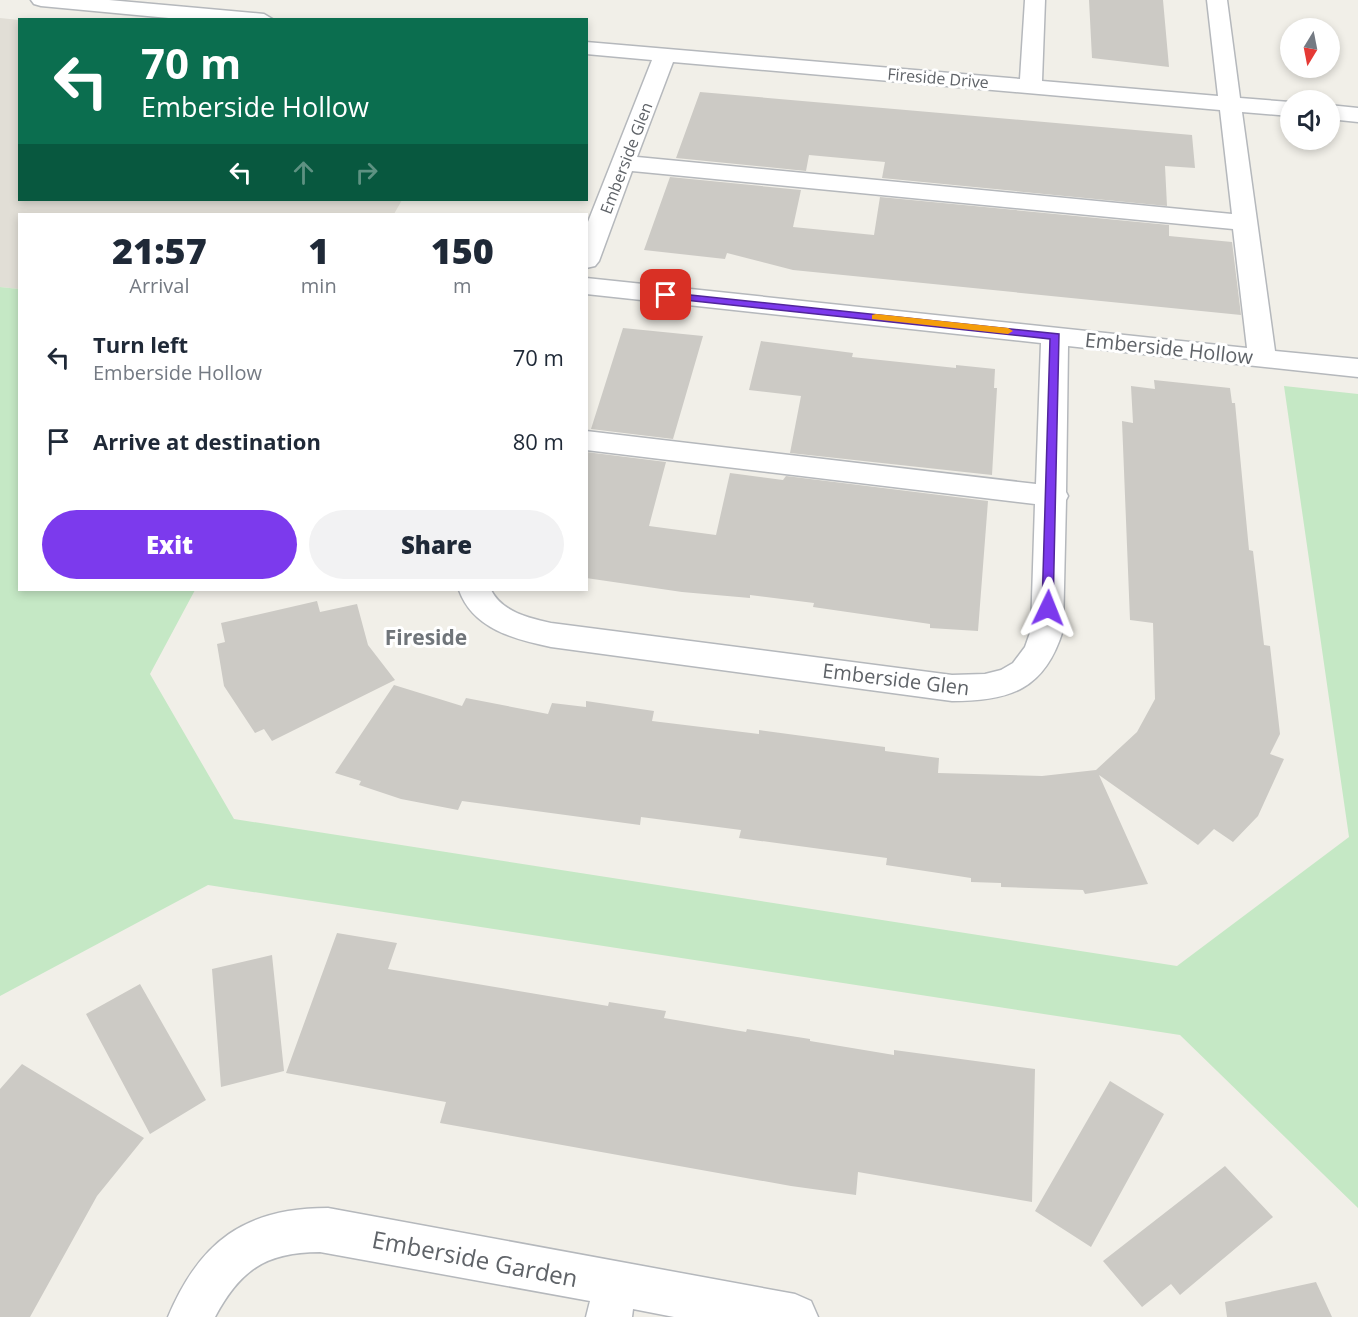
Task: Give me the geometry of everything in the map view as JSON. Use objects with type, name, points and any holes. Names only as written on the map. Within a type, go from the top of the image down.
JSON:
[{"type":"street","points":[[41,0],[216,12],[252,18]]},
{"type":"street","points":[[1031,86],[1035,0]]},
{"type":"street","points":[[1217,0],[1262,358]]},
{"type":"street","name":"Fireside Drive","points":[[588,48],[1280,108]]},
{"type":"street","name":"Emberside Glen","points":[[588,256],[665,54]]},
{"type":"street","points":[[1340,113],[1358,115]]},
{"type":"street","points":[[624,163],[1246,223]]},
{"type":"street","name":"Emberside Hollow","points":[[588,286],[1358,368]]},
{"type":"street","name":"Emberside Glen","points":[[476,591],[484,606],[500,618],[522,628],[552,635],[952,688],[980,689],[1020,676],[1034,664],[1043,649],[1047,630],[1053,496],[1055,336]]},
{"type":"street","points":[[588,440],[1053,496]]},
{"type":"street","name":"Emberside Garden","points":[[190,1317],[198,1298],[215,1274],[236,1256],[264,1238],[294,1230],[328,1230],[613,1300],[795,1317]]},
{"type":"shaded area","points":[[0,18],[18,20],[18,201],[401,201],[395,213],[18,213],[18,289],[0,287]]},
{"type":"green space","points":[[0,287],[18,289],[18,591],[194,591],[150,674],[234,819],[1177,966],[1349,837],[1284,386],[1358,394],[1358,1208],[1180,1035],[208,885],[0,996]]},
{"type":"building","points":[[1089,0],[1163,0],[1169,67],[1092,58]]},
{"type":"building","points":[[700,92],[1192,135],[1195,168],[1165,166],[1167,206],[882,178],[885,162],[809,155],[806,171],[676,158]]},
{"type":"building","points":[[670,177],[801,190],[793,227],[874,235],[880,197],[1169,225],[1169,236],[1232,242],[1241,315],[793,270],[727,253],[725,259],[644,250]]},
{"type":"building","points":[[623,328],[703,336],[673,439],[591,429]]},
{"type":"building","points":[[761,341],[853,353],[852,357],[956,368],[956,365],[995,369],[994,388],[997,388],[992,475],[790,453],[801,396],[749,390]]},
{"type":"building","points":[[1154,380],[1230,388],[1232,403],[1235,403],[1249,550],[1253,551],[1264,645],[1270,646],[1280,734],[1270,754],[1284,759],[1258,816],[1233,842],[1214,829],[1198,845],[1099,775],[1148,884],[1085,894],[1083,890],[1001,887],[1001,883],[971,882],[971,878],[886,865],[887,858],[739,838],[741,830],[641,817],[640,825],[462,801],[458,810],[401,799],[359,785],[361,781],[335,773],[394,685],[462,706],[466,698],[548,714],[552,703],[586,707],[586,701],[654,711],[652,721],[759,734],[759,730],[885,747],[885,751],[939,758],[938,773],[1042,776],[1096,770],[1137,732],[1155,699],[1153,623],[1130,620],[1122,421],[1133,423],[1131,386],[1155,389]]},
{"type":"building","points":[[588,452],[666,462],[649,526],[716,535],[730,473],[783,480],[786,476],[988,501],[978,631],[930,628],[930,624],[813,607],[814,603],[750,595],[750,598],[682,592],[588,578]]},
{"type":"building","points":[[317,601],[320,612],[357,604],[368,645],[395,680],[272,741],[264,729],[255,733],[224,686],[217,644],[225,642],[221,623]]},
{"type":"building","points":[[337,933],[397,943],[388,969],[608,1006],[609,1002],[666,1011],[664,1018],[746,1032],[747,1029],[810,1039],[810,1041],[894,1055],[894,1050],[1035,1069],[1032,1202],[858,1172],[856,1195],[791,1186],[440,1123],[446,1102],[286,1073]]},
{"type":"building","points":[[272,955],[284,1071],[221,1087],[212,969]]},
{"type":"building","points":[[140,984],[206,1100],[150,1134],[86,1014]]},
{"type":"building","points":[[22,1064],[144,1138],[97,1196],[30,1317],[0,1317],[0,1089]]},
{"type":"building","points":[[1110,1081],[1164,1114],[1091,1247],[1035,1211]]},
{"type":"building","points":[[1225,1166],[1273,1217],[1180,1295],[1171,1284],[1142,1307],[1103,1261]]},
{"type":"building","points":[[1316,1282],[1332,1317],[1227,1317],[1225,1302]]},
{"type":"slow traffic","points":[[876,317],[1008,331]]},
{"type":"district","name":"Fireside","points":[[426,637]]},
{"type":"route","points":[[666,295],[1055,336],[1053,496],[1048,608]]}]
